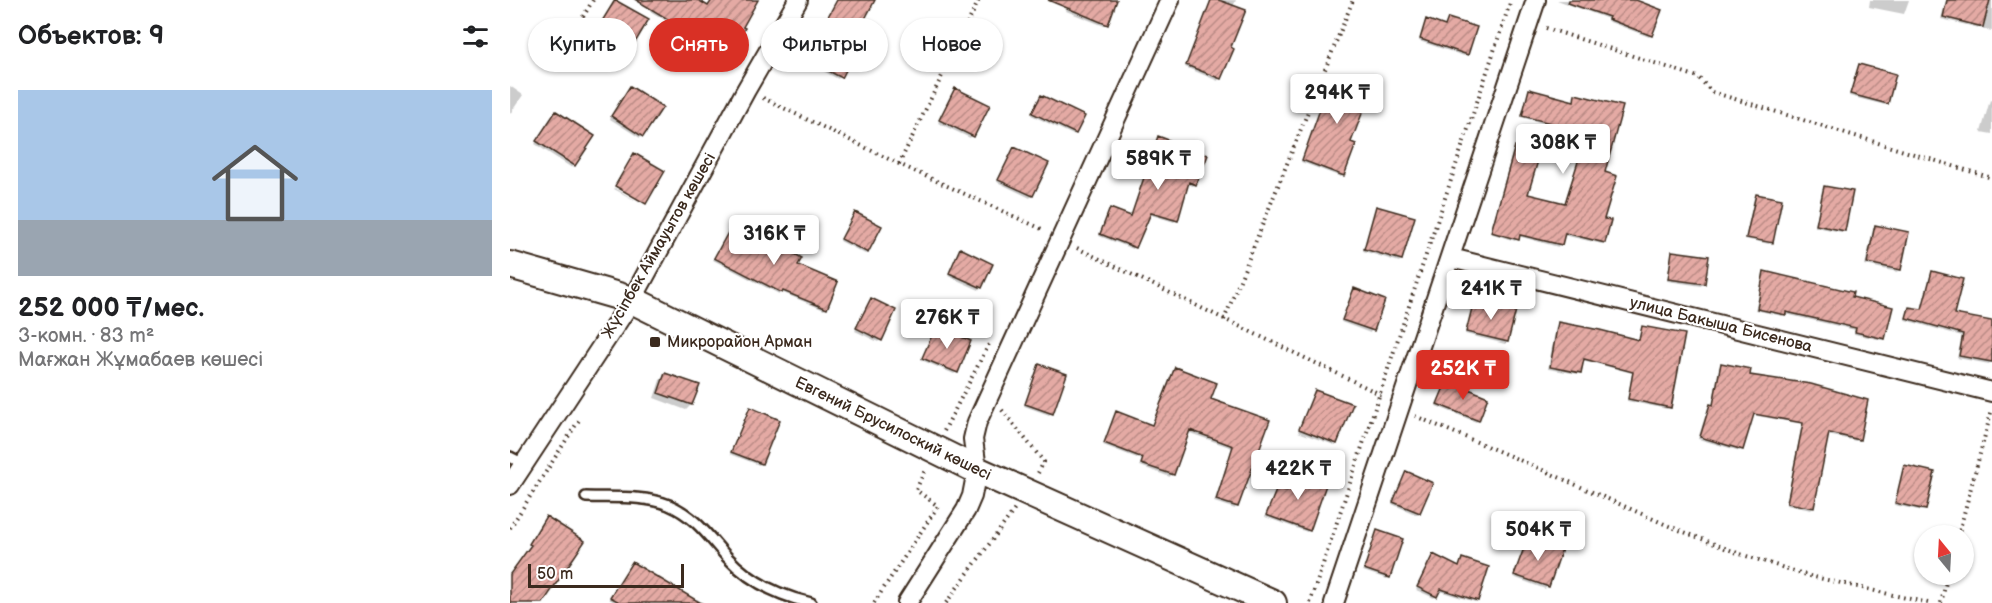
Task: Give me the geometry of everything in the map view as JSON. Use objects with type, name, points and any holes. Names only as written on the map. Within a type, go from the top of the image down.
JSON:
[{"type":"main road","name":"Евгений Брусилоский көшесі","points":[[510,265],[632,300],[977,470],[1273,603]]},
{"type":"street","name":"Жүсіпбек Аймауытов көшесі","points":[[510,485],[517,460],[632,300],[746,90],[798,0]]},
{"type":"street","points":[[907,603],[966,510],[974,489],[977,470],[974,430],[1170,0]]},
{"type":"street","points":[[1334,603],[1536,0]]},
{"type":"street","name":"улица Бакыша Бисенова","points":[[1450,258],[1992,392]]},
{"type":"lane","points":[[586,497],[645,498],[671,506],[700,526],[741,571],[779,592],[812,603]]},
{"type":"path","points":[[582,18],[593,0]]},
{"type":"path","points":[[899,164],[979,0]]},
{"type":"path","points":[[1224,320],[1353,0]]},
{"type":"path","points":[[1310,603],[1511,0]]},
{"type":"path","points":[[1528,23],[1698,77],[1712,92],[1992,178]]},
{"type":"path","points":[[746,90],[1380,393],[1400,409],[1669,526],[1740,554],[1810,576],[1928,603]]},
{"type":"path","points":[[946,603],[1027,493],[1044,462],[999,406]]},
{"type":"path","points":[[1961,525],[1992,409]]},
{"type":"path","points":[[1941,603],[1945,585]]},
{"type":"building","points":[[615,0],[649,19],[637,39],[637,18],[604,18]]},
{"type":"building","points":[[636,0],[698,0],[708,6],[712,0],[758,0],[748,18],[666,18]]},
{"type":"building","points":[[837,0],[875,0],[866,18],[827,18]]},
{"type":"building","points":[[1048,0],[1117,0],[1108,25]]},
{"type":"building","points":[[1211,0],[1219,0],[1246,10],[1231,47],[1234,49],[1221,79],[1186,65]]},
{"type":"building","points":[[1569,0],[1636,0],[1662,10],[1652,36],[1608,19],[1609,17],[1568,3]]},
{"type":"building","points":[[1947,0],[1990,0],[1983,27],[1943,17]]},
{"type":"building","points":[[1448,18],[1477,27],[1468,55],[1420,39],[1426,19],[1445,26]]},
{"type":"building","points":[[1859,64],[1896,74],[1888,104],[1850,94]]},
{"type":"building","points":[[830,72],[845,72],[842,78]]},
{"type":"building","points":[[1333,73],[1372,88],[1351,142],[1356,144],[1344,176],[1302,160]]},
{"type":"building","points":[[630,86],[663,107],[643,137],[611,116]]},
{"type":"building","points":[[955,88],[990,105],[974,137],[939,120]]},
{"type":"building","points":[[1529,89],[1574,101],[1575,94],[1623,106],[1605,172],[1617,176],[1604,219],[1611,220],[1605,243],[1565,233],[1562,245],[1520,235],[1519,240],[1491,232],[1515,146],[1540,154],[1528,194],[1565,203],[1586,136],[1566,130],[1567,127],[1522,116]]},
{"type":"building","points":[[1041,95],[1085,116],[1076,134],[1032,113]]},
{"type":"building","points":[[556,111],[595,136],[575,166],[536,141]]},
{"type":"building","points":[[1158,136],[1208,155],[1196,185],[1189,182],[1178,221],[1151,213],[1136,248],[1100,234],[1110,208],[1131,216]]},
{"type":"building","points":[[1014,147],[1049,163],[1033,196],[998,180]]},
{"type":"building","points":[[634,153],[665,171],[646,204],[615,186]]},
{"type":"building","points":[[1824,186],[1853,191],[1845,231],[1816,225]]},
{"type":"building","points":[[1756,194],[1782,199],[1773,243],[1746,238]]},
{"type":"building","points":[[1376,206],[1415,217],[1402,260],[1364,249]]},
{"type":"building","points":[[855,212],[882,226],[868,253],[841,239]]},
{"type":"building","points":[[735,220],[802,258],[798,265],[838,282],[827,309],[783,291],[782,293],[714,258]]},
{"type":"building","points":[[1875,225],[1909,232],[1901,270],[1867,263]]},
{"type":"building","points":[[960,248],[993,264],[982,288],[949,273]]},
{"type":"building","points":[[1672,251],[1709,256],[1705,284],[1668,279]]},
{"type":"building","points":[[1764,271],[1853,292],[1852,297],[1893,307],[1885,339],[1855,332],[1856,328],[1786,312],[1786,315],[1757,309]]},
{"type":"building","points":[[1932,271],[1963,279],[1954,314],[1992,321],[1992,362],[1959,356],[1963,334],[1906,318],[1909,307],[1922,309]]},
{"type":"building","points":[[1354,288],[1385,300],[1374,331],[1342,320]]},
{"type":"building","points":[[871,298],[896,310],[882,341],[856,328]]},
{"type":"building","points":[[1474,300],[1516,310],[1508,342],[1466,332]]},
{"type":"building","points":[[1558,322],[1639,340],[1642,326],[1685,334],[1671,408],[1628,399],[1633,372],[1584,359],[1581,373],[1550,367]]},
{"type":"building","points":[[936,326],[971,341],[958,373],[922,358]]},
{"type":"building","points":[[1721,363],[1751,369],[1750,375],[1811,384],[1868,400],[1860,440],[1829,433],[1814,508],[1787,503],[1803,423],[1754,414],[1743,450],[1700,437],[1710,404],[1713,405]]},
{"type":"building","points":[[1039,364],[1067,374],[1053,414],[1025,404]]},
{"type":"building","points":[[1175,367],[1217,383],[1211,399],[1270,420],[1238,507],[1216,500],[1233,446],[1190,430],[1174,475],[1141,464],[1143,458],[1104,443],[1116,411],[1152,425]]},
{"type":"building","points":[[665,373],[700,385],[692,405],[658,393]]},
{"type":"building","points":[[1447,380],[1488,397],[1479,421],[1437,404]]},
{"type":"building","points":[[1315,390],[1353,404],[1337,444],[1299,429]]},
{"type":"building","points":[[750,407],[780,420],[762,464],[731,452]]},
{"type":"building","points":[[1904,465],[1935,472],[1926,510],[1895,503]]},
{"type":"building","points":[[1294,471],[1327,482],[1310,531],[1266,515],[1277,488],[1287,491]]},
{"type":"building","points":[[1406,471],[1433,483],[1420,513],[1393,502]]},
{"type":"building","points":[[546,516],[585,541],[543,603],[510,603],[510,574],[531,545],[529,544]]},
{"type":"building","points":[[1377,530],[1403,539],[1390,578],[1364,569]]},
{"type":"building","points":[[1528,537],[1562,549],[1549,587],[1514,575]]},
{"type":"building","points":[[1433,554],[1459,567],[1462,558],[1489,567],[1478,601],[1441,589],[1437,597],[1417,587]]},
{"type":"building","points":[[632,562],[701,603],[621,603],[610,597]]},
{"type":"place","name":"Микрорайон Арман","points":[[655,342]]}]
